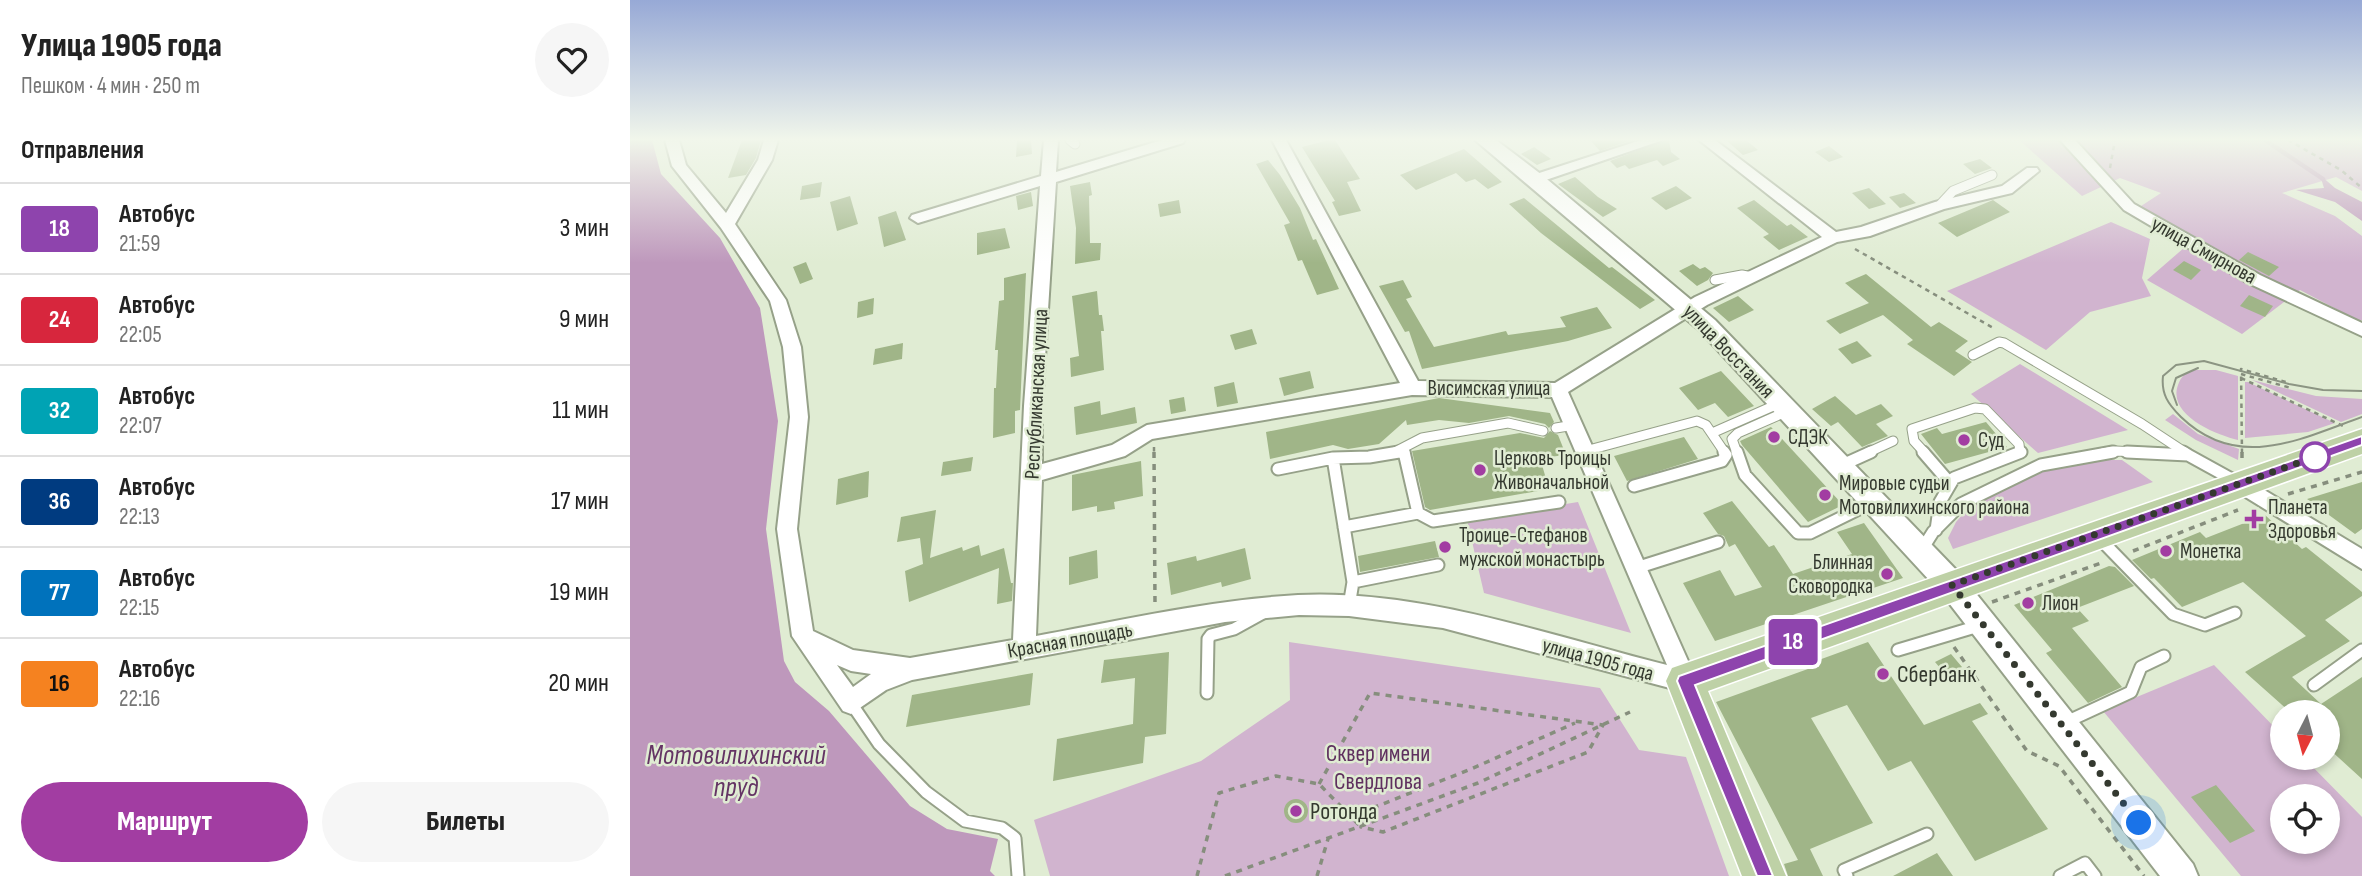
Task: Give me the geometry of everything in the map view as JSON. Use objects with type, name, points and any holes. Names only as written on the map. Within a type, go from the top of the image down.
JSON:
[{"type":"main road","points":[[1764,876],[1685,681],[2096,535],[2242,474],[2356,436]]},
{"type":"street","points":[[692,181],[727,224],[778,300],[792,346],[799,417],[787,529],[803,636],[850,703]]},
{"type":"street","points":[[727,224],[753,181]]},
{"type":"street","points":[[918,218],[1038,181]]},
{"type":"street","name":"Республиканская улица","points":[[1024,648],[1033,406],[1050,181]]},
{"type":"street","points":[[1301,181],[1412,388]]},
{"type":"street","name":"улица Восстания","points":[[1537,181],[1690,307],[1952,585]]},
{"type":"street","points":[[1760,181],[1839,240]]},
{"type":"street","name":"Висимская улица","points":[[1032,475],[1118,451],[1147,432],[1412,388],[1558,390],[1690,307],[1752,277],[1839,240],[1940,205],[2007,190],[2019,181]]},
{"type":"street","name":"улица Смирнова","points":[[2103,181],[2129,207],[2166,230],[2254,279],[2362,330]]},
{"type":"street","points":[[1558,390],[1565,427],[1585,451],[1685,681]]},
{"type":"street","points":[[2242,474],[2362,560]]},
{"type":"street","points":[[1952,585],[2181,876]]},
{"type":"street","name":"Красная площадь","points":[[850,703],[878,682],[911,669],[1225,612],[1299,605]]},
{"type":"street","name":"улица 1905 года","points":[[1299,605],[1349,606],[1443,618],[1685,681]]},
{"type":"street","points":[[803,636],[851,660],[911,669]]},
{"type":"lane","points":[[1940,205],[1953,191],[1978,181]]},
{"type":"lane","points":[[1715,281],[1742,275],[1752,277]]},
{"type":"lane","points":[[1973,355],[1999,342],[2004,343],[2142,424],[2188,455],[2242,474]]},
{"type":"lane","points":[[1712,433],[1784,407]]},
{"type":"lane","points":[[1784,407],[1732,439],[1745,475],[1791,528],[1798,533],[1810,533],[1874,502]]},
{"type":"lane","points":[[1936,530],[1937,511],[1949,482],[2021,453],[2018,444],[1985,408],[1975,408],[1912,429],[1914,441],[1949,482]]},
{"type":"lane","points":[[1585,451],[1698,421],[1712,433],[1724,451],[1725,459],[1634,486]]},
{"type":"lane","points":[[1278,468],[1333,458],[1350,460],[1404,450],[1417,440],[1508,423],[1543,431]]},
{"type":"lane","points":[[1840,466],[1893,441]]},
{"type":"lane","points":[[1404,450],[1418,513]]},
{"type":"lane","points":[[1921,552],[1936,530],[1961,505],[2041,465],[2116,451],[2188,455]]},
{"type":"lane","points":[[1333,458],[1353,582],[1349,606]]},
{"type":"lane","points":[[1344,527],[1418,513],[1433,521],[1559,502]]},
{"type":"lane","points":[[2096,535],[2173,614],[2205,625],[2235,613]]},
{"type":"lane","points":[[1636,568],[1718,542]]},
{"type":"lane","points":[[1353,582],[1438,565]]},
{"type":"lane","points":[[1208,693],[1208,639],[1211,635],[1234,629],[1272,608]]},
{"type":"lane","points":[[1898,650],[1982,625]]},
{"type":"lane","points":[[2314,685],[2362,649]]},
{"type":"lane","points":[[2061,725],[2131,692],[2141,667],[2164,656]]},
{"type":"lane","points":[[850,703],[879,744],[926,792],[965,821],[1002,828],[1015,838],[1018,876]]},
{"type":"lane","points":[[1847,876],[1844,870],[1927,834]]},
{"type":"lane","points":[[2060,876],[2085,863],[2095,876]]},
{"type":"path","points":[[1839,240],[2002,332]]},
{"type":"path","points":[[2242,474],[2241,369],[2286,382]]},
{"type":"path","points":[[2241,376],[2291,388]]},
{"type":"path","points":[[2241,376],[2356,436]]},
{"type":"path","points":[[1153,625],[1154,447]]},
{"type":"path","points":[[2281,495],[2301,492],[2362,472]]},
{"type":"path","points":[[1946,634],[2027,751],[2059,766],[2144,876]]},
{"type":"path","points":[[1319,784],[1370,693],[1604,725]]},
{"type":"path","points":[[1225,876],[1478,783],[1630,712]]},
{"type":"path","points":[[1361,827],[1370,808],[1471,769],[1574,723]]},
{"type":"path","points":[[1197,876],[1219,793],[1276,776],[1319,784],[1361,827],[1383,832],[1588,752],[1604,725]]},
{"type":"path","points":[[1317,876],[1329,838]]},
{"type":"green space","points":[[2065,181],[2114,181],[2082,196]]},
{"type":"green space","points":[[2128,181],[2323,181],[2282,193],[2335,216],[2362,236],[2362,320],[2359,321],[2300,290],[2242,334],[2147,280],[2193,240],[2138,208],[2161,193]]},
{"type":"green space","points":[[2343,181],[2362,181],[2362,191]]},
{"type":"green space","points":[[2111,222],[2150,239],[2142,278],[2151,296],[2090,312],[2046,350],[1947,291]]},
{"type":"green space","points":[[2020,364],[2128,430],[2038,453],[1971,394]]},
{"type":"green space","points":[[2194,370],[2216,370],[2238,376],[2238,440],[2206,428],[2186,414],[2180,406],[2177,396],[2179,382],[2184,375]]},
{"type":"green space","points":[[2252,380],[2316,396],[2362,399],[2362,414],[2341,422]]},
{"type":"green space","points":[[2245,382],[2335,423],[2308,432],[2245,438]]},
{"type":"green space","points":[[2173,414],[2198,434],[2239,449],[2238,460],[2196,440],[2165,420]]},
{"type":"green space","points":[[2083,460],[2122,460],[2153,482],[1953,549],[1948,538],[1956,522],[1970,506],[2052,467]]},
{"type":"green space","points":[[1578,502],[1631,633],[1484,593],[1467,520]]},
{"type":"green space","name":"Сквер имени Свердлова","points":[[1289,642],[1600,688],[1639,750],[1686,757],[1729,876],[1050,876],[1034,820],[1201,761],[1290,700]]},
{"type":"green space","points":[[2214,665],[2270,723],[2270,770],[2316,770],[2330,784],[2270,784],[2270,854],[2340,854],[2340,795],[2362,817],[2362,876],[2241,876],[2103,711]]},
{"type":"water","name":"Мотовилихинский пруд","points":[[630,181],[667,181],[720,238],[760,308],[778,421],[766,529],[784,661],[795,682],[829,711],[910,806],[947,829],[998,839],[990,871],[995,876],[630,876]]},
{"type":"water","points":[[2322,181],[2327,181],[2362,202],[2362,221],[2335,202],[2296,190],[2324,188]]},
{"type":"building","points":[[1266,181],[1284,181],[1300,208],[1313,240],[1316,239],[1339,289],[1317,295],[1302,260],[1298,261],[1284,225],[1290,223]]},
{"type":"building","points":[[1323,181],[1352,181],[1347,182],[1361,211],[1339,216],[1332,202],[1335,201]]},
{"type":"building","points":[[1406,181],[1437,181],[1416,190]]},
{"type":"building","points":[[1477,181],[1502,182],[1488,189]]},
{"type":"building","points":[[1579,181],[1617,209],[1603,217],[1558,184]]},
{"type":"building","points":[[822,182],[820,197],[800,200],[802,186]]},
{"type":"building","points":[[1090,182],[1090,243],[1101,243],[1100,260],[1075,264],[1076,228],[1070,186]]},
{"type":"building","points":[[1676,186],[1692,198],[1666,210],[1651,198]]},
{"type":"building","points":[[1869,188],[1886,204],[1869,209],[1852,193]]},
{"type":"building","points":[[1031,192],[1033,206],[1018,210],[1016,196]]},
{"type":"building","points":[[1904,193],[1916,203],[1900,208],[1889,197]]},
{"type":"building","points":[[850,196],[858,224],[837,231],[830,202]]},
{"type":"building","points":[[1524,198],[1609,268],[1612,267],[1655,300],[1640,309],[1541,233],[1509,204]]},
{"type":"building","points":[[1179,200],[1181,213],[1160,217],[1158,204]]},
{"type":"building","points":[[1754,200],[1787,226],[1791,224],[1808,237],[1779,250],[1763,237],[1769,234],[1737,208]]},
{"type":"building","points":[[1993,200],[2010,212],[1957,237],[1938,223]]},
{"type":"building","points":[[896,211],[906,240],[884,247],[878,217]]},
{"type":"building","points":[[1005,228],[1010,248],[977,255],[977,233]]},
{"type":"building","points":[[2248,252],[2279,267],[2269,276],[2239,260]]},
{"type":"building","points":[[2184,261],[2201,270],[2191,280],[2173,270]]},
{"type":"building","points":[[806,262],[813,279],[800,284],[793,267]]},
{"type":"building","points":[[1693,264],[1700,269],[1705,267],[1713,273],[1708,280],[1697,286],[1679,271]]},
{"type":"building","points":[[1026,273],[1020,410],[1015,411],[1015,433],[993,438],[999,301],[1004,300],[1004,278]]},
{"type":"building","points":[[1866,274],[1931,327],[1939,322],[1968,341],[1955,351],[1972,362],[1954,376],[1907,344],[1913,340],[1883,315],[1840,334],[1826,321],[1869,303],[1845,283]]},
{"type":"building","points":[[1403,280],[1412,297],[1406,299],[1434,347],[1506,331],[1508,335],[1566,327],[1560,317],[1597,307],[1612,328],[1568,341],[1422,369],[1409,331],[1405,332],[1379,286]]},
{"type":"building","points":[[1097,291],[1099,315],[1102,315],[1104,331],[1101,331],[1104,370],[1071,377],[1070,358],[1079,356],[1072,296]]},
{"type":"building","points":[[2249,295],[2273,306],[2265,317],[2240,306]]},
{"type":"building","points":[[1738,296],[1754,310],[1729,322],[1713,308]]},
{"type":"building","points":[[874,298],[873,314],[857,318],[858,302]]},
{"type":"building","points":[[1252,329],[1257,344],[1235,350],[1230,335]]},
{"type":"building","points":[[1857,341],[1872,356],[1852,364],[1838,349]]},
{"type":"building","points":[[903,343],[902,359],[873,365],[875,349]]},
{"type":"building","points":[[1310,371],[1314,388],[1284,396],[1279,378]]},
{"type":"building","points":[[1721,371],[1754,406],[1728,417],[1715,403],[1698,410],[1679,388]]},
{"type":"building","points":[[1234,382],[1238,403],[1217,407],[1214,387]]},
{"type":"building","points":[[1835,396],[1856,415],[1881,404],[1893,416],[1876,424],[1888,436],[1862,447],[1838,422],[1831,426],[1812,409]]},
{"type":"building","points":[[1184,397],[1186,411],[1171,414],[1169,400]]},
{"type":"building","points":[[1439,398],[1550,413],[1554,422],[1549,428],[1545,424],[1509,416],[1469,423],[1439,420],[1407,425],[1406,420],[1379,444],[1348,449],[1333,445],[1270,459],[1266,432]]},
{"type":"building","points":[[1100,401],[1101,415],[1135,407],[1137,423],[1076,435],[1074,407]]},
{"type":"building","name":"Суд","points":[[1986,422],[2007,447],[1945,464],[1921,434],[1937,428],[1942,434]]},
{"type":"building","points":[[1771,427],[1843,505],[1808,522],[1740,441]]},
{"type":"building","name":"Церковь Троицы Живоначальной","points":[[1550,431],[1558,435],[1566,455],[1540,458],[1549,489],[1430,510],[1425,507],[1412,451],[1520,433],[1544,438]]},
{"type":"building","points":[[1684,437],[1698,459],[1627,481],[1614,456]]},
{"type":"building","points":[[973,457],[971,471],[941,476],[943,462]]},
{"type":"building","points":[[1141,461],[1143,496],[1114,502],[1115,509],[1097,512],[1097,506],[1072,511],[1072,475]]},
{"type":"building","points":[[869,471],[868,497],[836,505],[838,479]]},
{"type":"building","points":[[2362,482],[2362,529],[2355,534],[2307,499]]},
{"type":"building","points":[[1732,501],[1769,547],[1774,545],[1793,574],[1852,554],[1837,532],[1864,523],[1903,578],[1715,641],[1683,583],[1720,570],[1735,596],[1762,587],[1735,544],[1729,547],[1724,536],[1718,534],[1703,513]]},
{"type":"building","points":[[936,510],[930,558],[962,547],[963,551],[979,545],[981,556],[1004,548],[1013,583],[1012,601],[997,604],[999,568],[909,602],[905,571],[923,564],[920,538],[897,542],[901,517]]},
{"type":"building","points":[[2265,515],[2302,549],[2306,547],[2362,592],[2362,596],[2325,620],[2350,641],[2292,677],[2317,700],[2276,700],[2245,672],[2306,636],[2243,582],[2182,607],[2132,560],[2200,532],[2206,538]]},
{"type":"building","points":[[1435,541],[1439,557],[1360,572],[1358,556]]},
{"type":"building","points":[[1245,548],[1251,579],[1222,587],[1221,582],[1171,595],[1167,563],[1196,556],[1197,561]]},
{"type":"building","points":[[1097,550],[1098,578],[1069,585],[1069,557]]},
{"type":"building","points":[[2109,566],[2115,567],[2134,586],[2077,608],[2089,621],[2072,628],[2122,687],[2088,703],[2046,653],[2052,650],[2014,605]]},
{"type":"building","points":[[1868,642],[1924,725],[1980,703],[1988,714],[1972,721],[2048,829],[1975,861],[1911,761],[1888,771],[1847,705],[1811,718],[1873,823],[1810,849],[1823,876],[1788,876],[1784,864],[1798,860],[1716,702],[1819,665],[1816,661]]},
{"type":"building","points":[[1169,652],[1166,734],[1145,737],[1143,763],[1053,781],[1057,739],[1133,724],[1135,678],[1101,683],[1104,660]]},
{"type":"building","points":[[1951,654],[1962,667],[1946,675],[1935,662]]},
{"type":"building","points":[[1033,673],[1030,705],[906,727],[912,695]]},
{"type":"building","points":[[2362,677],[2362,779],[2340,759],[2340,700],[2327,700]]},
{"type":"building","points":[[2216,785],[2255,831],[2230,843],[2191,797]]},
{"type":"building","name":"Ротонда","points":[[1296,799],[1305,802],[1308,811],[1305,820],[1296,823],[1287,820],[1284,811],[1287,802]]},
{"type":"building","points":[[1937,853],[1953,876],[1893,876]]},
{"type":"tram line","points":[[2362,391],[2323,390],[2289,384],[2204,361],[2176,365],[2163,376],[2164,393],[2176,412],[2203,434],[2225,443],[2247,447],[2270,446],[2316,434],[2362,417]]},
{"type":"tram line","points":[[2177,405],[2172,391],[2176,378],[2198,368]]},
{"type":"bus line","name":"18","points":[[1764,876],[1685,681],[2362,441]]},
{"type":"place","name":"СДЭК","points":[[1774,437]]},
{"type":"place","name":"Суд","points":[[1964,440]]},
{"type":"place","name":"Церковь Троицы Живоначальной","points":[[1480,470]]},
{"type":"place","name":"Мировые судьи Мотовилихинского района","points":[[1825,495]]},
{"type":"place","name":"Планета Здоровья","points":[[2254,519]]},
{"type":"place","name":"Троице-Стефанов мужской монастырь","points":[[1445,547]]},
{"type":"place","name":"Монетка","points":[[2166,551]]},
{"type":"place","name":"Блинная Сковородка","points":[[1887,574]]},
{"type":"place","name":"Лион","points":[[2028,603]]},
{"type":"place","name":"Сбербанк","points":[[1883,674]]},
{"type":"place","name":"Ротонда","points":[[1296,811]]},
{"type":"route","points":[[2139,823],[1952,585],[2315,457]]}]
